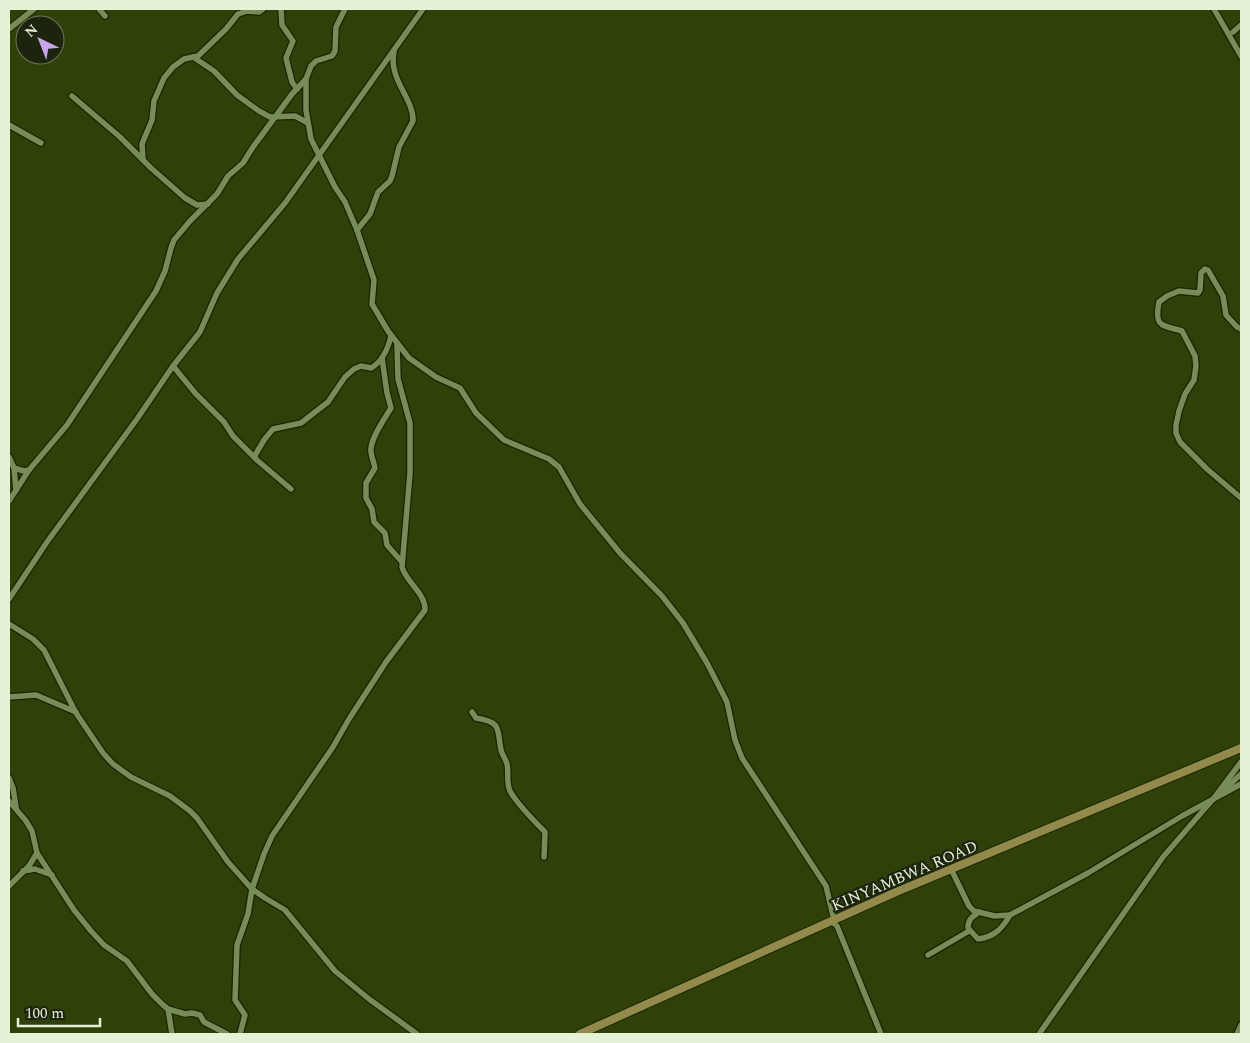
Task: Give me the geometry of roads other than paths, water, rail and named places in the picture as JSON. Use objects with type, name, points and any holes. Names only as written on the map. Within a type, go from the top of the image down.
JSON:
[{"type":"street","points":[[9,29],[34,9]]},
{"type":"street","points":[[100,9],[104,16]]},
{"type":"street","points":[[143,160],[142,144],[152,120],[153,106],[157,93],[173,67],[180,62],[198,56],[226,29],[238,14],[259,12],[263,9]]},
{"type":"street","points":[[281,9],[282,25],[293,41],[286,58],[292,82],[297,89]]},
{"type":"street","points":[[9,501],[29,470],[67,425],[156,291],[165,271],[174,240],[217,194],[228,176],[243,163],[306,79],[311,66],[316,60],[332,56],[335,51],[334,34],[345,9]]},
{"type":"street","points":[[9,599],[47,542],[132,426],[173,366],[200,332],[217,293],[238,259],[285,203],[423,9]]},
{"type":"street","points":[[1214,9],[1241,56]]},
{"type":"street","points":[[1234,32],[1241,25]]},
{"type":"street","points":[[358,230],[370,214],[378,192],[392,176],[399,147],[413,121],[409,104],[396,78],[394,50]]},
{"type":"street","points":[[193,57],[220,76],[240,98],[266,116],[295,116],[308,123]]},
{"type":"street","points":[[306,79],[306,110],[311,138],[358,230],[374,280],[372,304],[391,336],[409,358],[420,367],[460,388],[476,413],[504,440],[549,459],[559,467],[580,504],[620,553],[662,596],[683,623],[707,663],[727,702],[735,740],[742,758],[826,886],[832,921],[837,926],[868,999],[878,1032]]},
{"type":"street","points":[[72,96],[120,136],[143,160],[192,204],[197,206],[208,204]]},
{"type":"street","points":[[9,125],[41,143]]},
{"type":"street","points":[[1241,330],[1226,315],[1223,296],[1208,270],[1205,269],[1201,273],[1200,290],[1198,293],[1179,291],[1159,302],[1158,322],[1164,327],[1182,331],[1196,362],[1195,376],[1183,400],[1176,425],[1176,432],[1180,442],[1207,469],[1241,498]]},
{"type":"street","points":[[254,457],[264,440],[274,429],[301,423],[328,402],[345,377],[354,369],[361,366],[371,368],[382,358],[391,336]]},
{"type":"street","points":[[240,1034],[245,1015],[235,1000],[237,945],[249,909],[252,888],[264,854],[272,836],[333,747],[386,662],[425,610],[424,601],[404,574],[402,562],[410,481],[410,424],[398,379],[396,343]]},
{"type":"street","points":[[382,358],[391,408],[377,432],[370,450],[374,468],[366,483],[365,495],[372,509],[374,522],[385,533],[387,545],[402,562]]},
{"type":"street","points":[[173,366],[196,394],[224,422],[233,436],[291,489]]},
{"type":"street","points":[[9,457],[14,468],[16,490]]},
{"type":"street","points":[[14,468],[24,471],[29,470]]},
{"type":"street","points":[[9,624],[33,639],[44,650],[76,712],[103,753],[113,764],[131,776],[170,796],[190,811],[228,862],[252,888],[285,910],[335,971],[368,999],[417,1034]]},
{"type":"street","points":[[9,697],[36,695],[76,712]]},
{"type":"street","points":[[472,712],[476,718],[488,720],[495,724],[500,734],[501,752],[507,762],[509,790],[534,822],[545,832],[544,857]]},
{"type":"street","name":"KINYAMBWA ROAD","points":[[580,1034],[951,869],[1241,748]]},
{"type":"street","points":[[1039,1034],[1163,857],[1241,762]]},
{"type":"street","points":[[1213,798],[1241,774]]},
{"type":"street","points":[[9,778],[16,808]]},
{"type":"street","points":[[951,869],[969,906],[974,912],[995,916],[1010,915],[1088,873],[1182,816],[1241,784]]},
{"type":"street","points":[[9,801],[32,831],[37,853],[74,910],[104,946],[127,961],[152,994],[168,1009],[185,1014],[200,1015],[204,1022],[227,1034]]},
{"type":"street","points":[[9,886],[29,866],[37,853]]},
{"type":"street","points":[[23,872],[34,869],[52,875]]},
{"type":"street","points":[[979,912],[970,918],[968,928],[978,939],[987,938],[1003,927],[1010,915]]},
{"type":"street","points":[[928,955],[969,931]]},
{"type":"street","points":[[168,1009],[172,1034]]},
{"type":"street","points":[[1237,1034],[1241,1025]]}]
